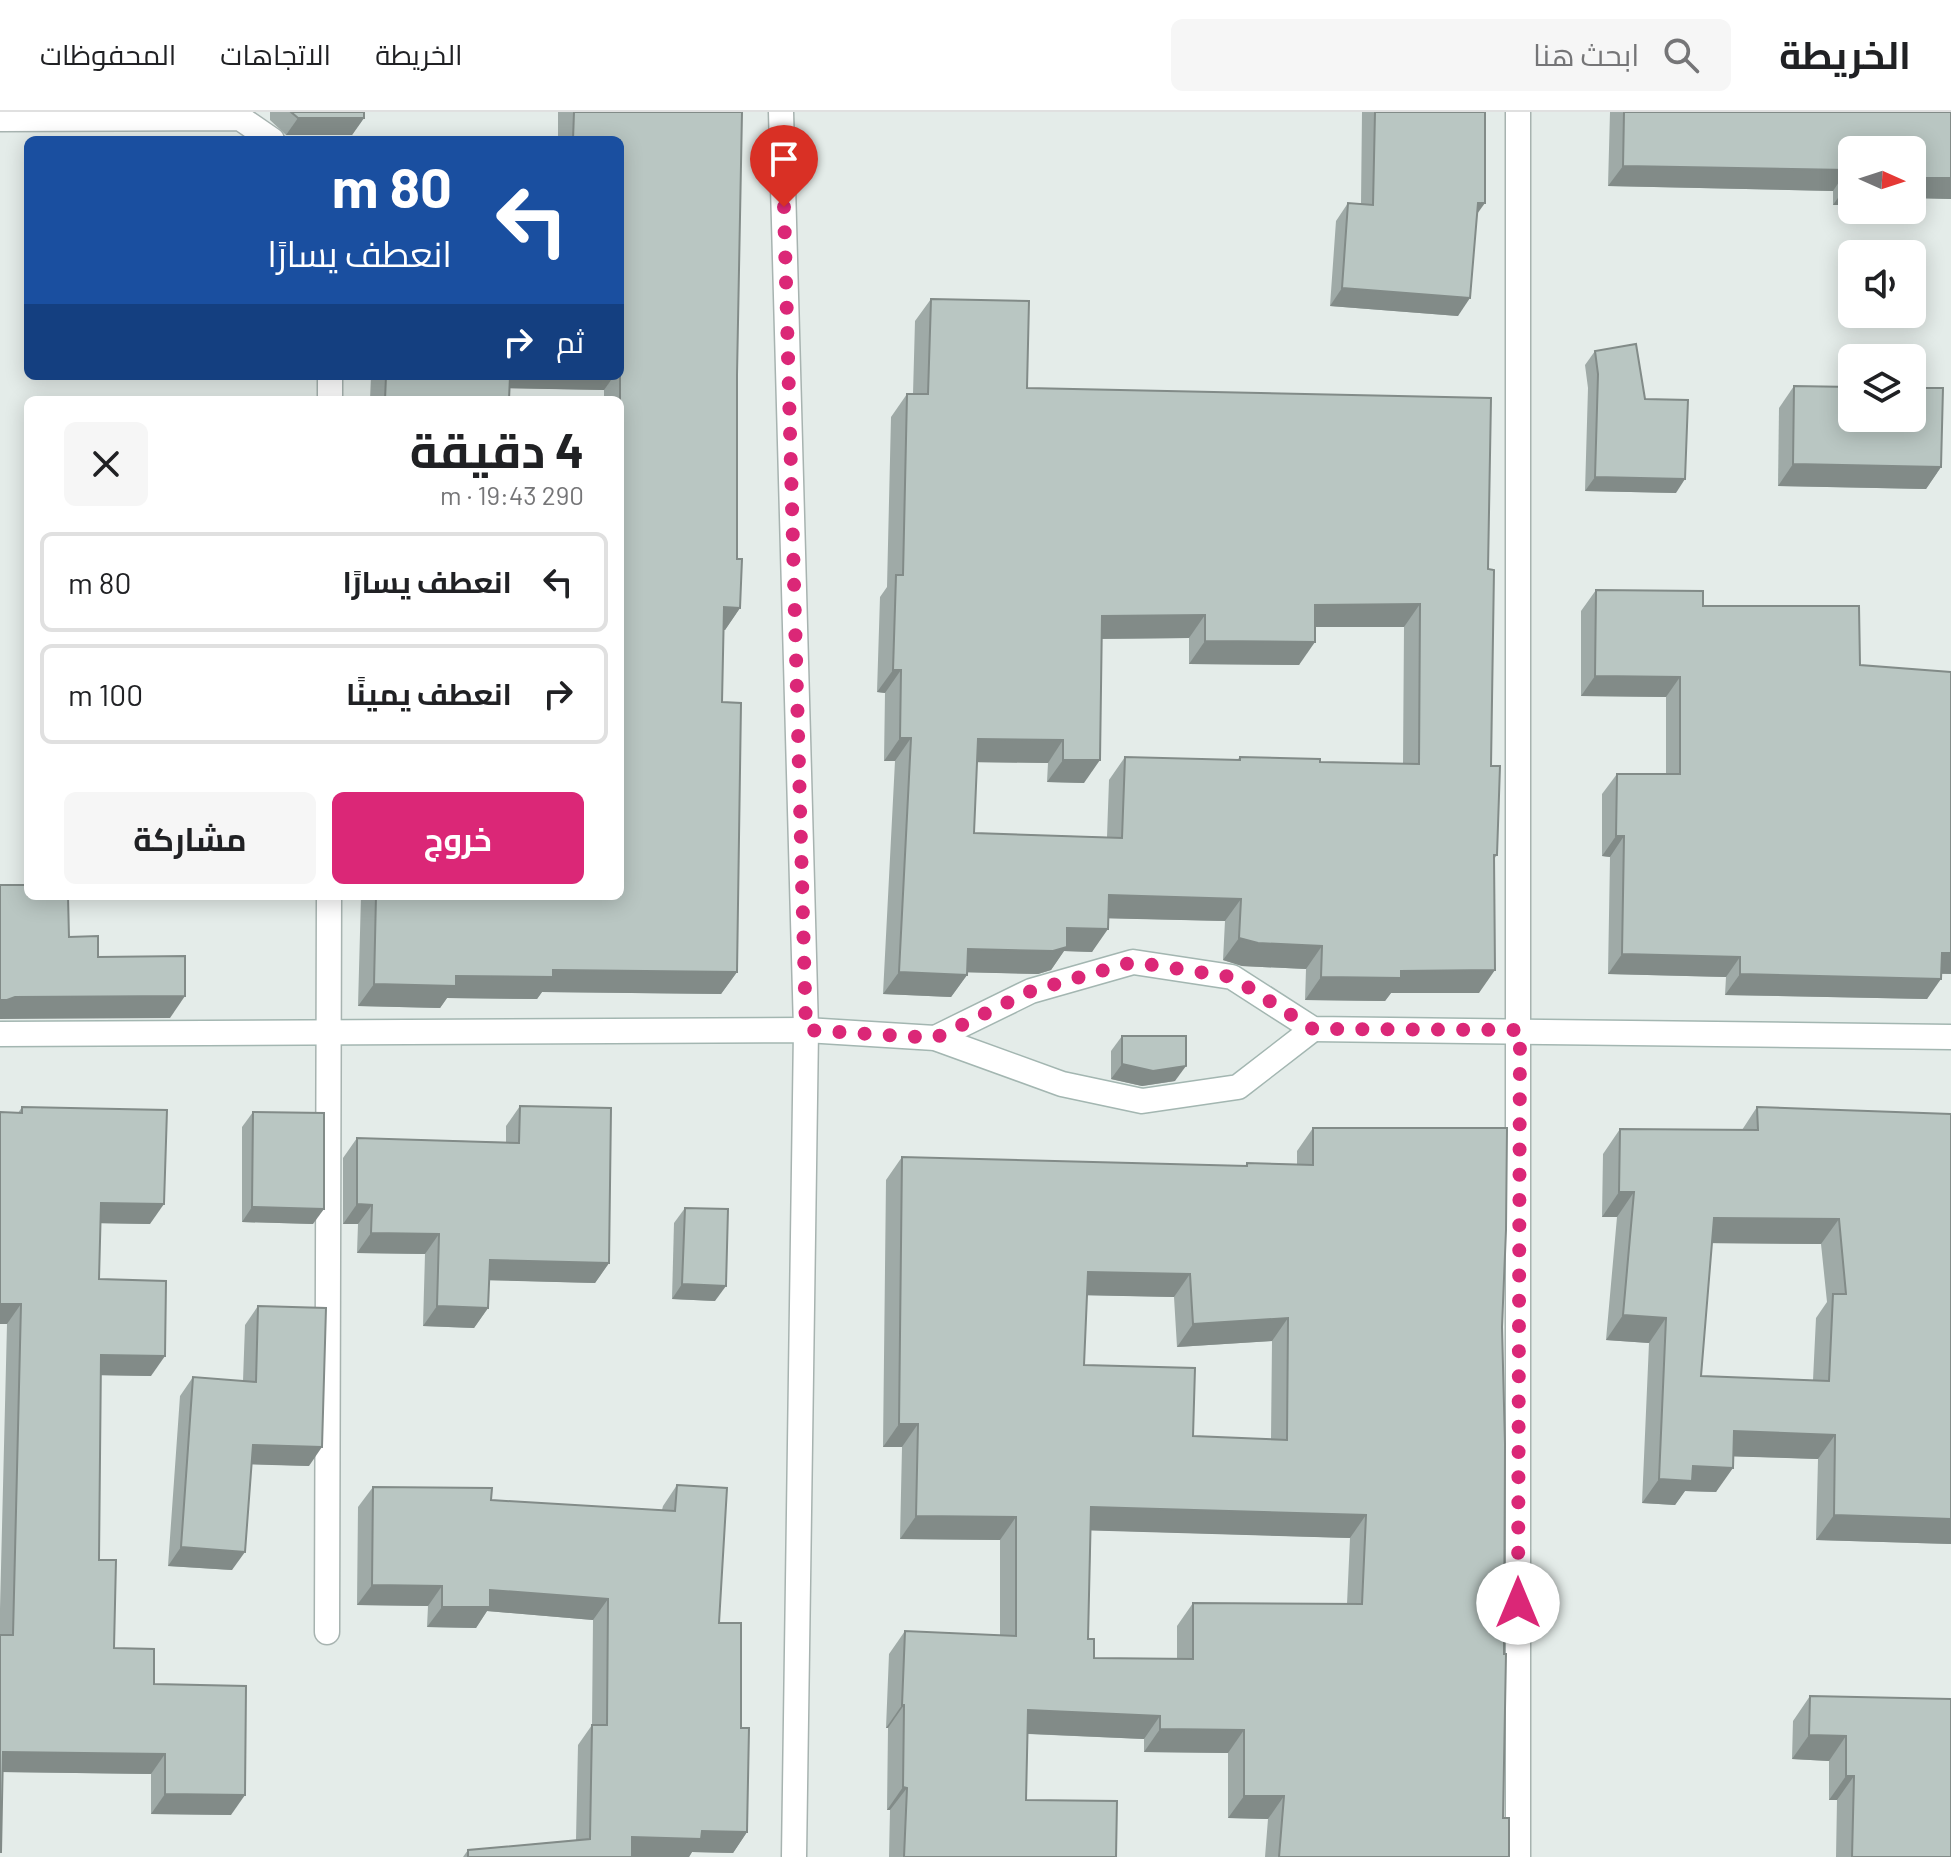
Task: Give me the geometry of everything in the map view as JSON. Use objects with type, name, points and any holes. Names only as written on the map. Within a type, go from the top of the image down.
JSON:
[{"type":"street","points":[[781,112],[806,1030],[794,1857]]},
{"type":"street","points":[[1518,112],[1518,1857]]},
{"type":"street","points":[[0,119],[240,118],[266,136]]},
{"type":"street","points":[[327,1632],[329,900]]},
{"type":"street","points":[[935,1038],[1031,991],[1133,962],[1232,977],[1313,1029],[1951,1037]]},
{"type":"street","points":[[0,1034],[806,1030],[935,1038],[1062,1084],[1142,1101],[1238,1087],[1313,1029]]},
{"type":"building","points":[[291,112],[364,112],[364,118],[298,118]]},
{"type":"building","points":[[574,112],[742,112],[737,559],[742,559],[740,608],[724,607],[722,702],[741,703],[737,972],[553,970],[553,977],[456,976],[456,986],[374,984],[376,900],[624,900],[624,396],[620,396],[620,380],[624,380],[624,136],[573,136]]},
{"type":"building","points":[[1375,112],[1485,112],[1485,203],[1478,203],[1470,298],[1342,288],[1348,203],[1373,205]]},
{"type":"building","points":[[1624,112],[1951,112],[1951,178],[1926,178],[1926,136],[1838,136],[1838,170],[1623,166]]},
{"type":"building","points":[[931,299],[1029,301],[1027,388],[1491,398],[1488,569],[1494,570],[1491,766],[1500,766],[1497,855],[1494,855],[1495,970],[1401,971],[1401,978],[1321,977],[1322,946],[1258,943],[1239,938],[1241,899],[1109,895],[1108,929],[1067,928],[1067,947],[1053,951],[968,949],[967,975],[899,972],[911,738],[900,738],[901,670],[893,670],[896,575],[903,575],[907,394],[928,394]],"holes":[[[1420,604],[1419,764],[1240,757],[1240,760],[1125,757],[1122,838],[974,833],[978,739],[1063,740],[1063,760],[1100,760],[1102,616],[1205,615],[1205,641],[1315,642],[1315,605]]]},
{"type":"building","points":[[1636,344],[1645,399],[1688,400],[1685,479],[1595,477],[1598,374],[1595,351]]},
{"type":"building","points":[[386,380],[510,380],[509,396],[385,396]]},
{"type":"building","points":[[1794,386],[1838,387],[1838,432],[1926,432],[1926,388],[1943,388],[1941,467],[1793,464]]},
{"type":"building","points":[[1596,590],[1703,591],[1703,606],[1859,606],[1860,665],[1951,672],[1951,953],[1942,953],[1941,979],[1740,974],[1740,957],[1622,954],[1624,836],[1616,836],[1617,774],[1680,774],[1680,677],[1595,676]]},
{"type":"building","points":[[0,885],[24,885],[24,900],[68,900],[69,937],[98,936],[98,957],[185,956],[185,996],[15,997],[0,1000]]},
{"type":"building","points":[[1122,1036],[1186,1036],[1186,1066],[1153,1071],[1122,1064]]},
{"type":"building","points":[[520,1106],[611,1108],[609,1263],[490,1260],[488,1308],[437,1306],[439,1234],[371,1233],[372,1205],[357,1204],[357,1138],[519,1143]]},
{"type":"building","points":[[22,1107],[167,1110],[164,1204],[101,1203],[99,1279],[166,1281],[165,1356],[101,1355],[99,1560],[116,1560],[114,1648],[154,1649],[154,1684],[246,1686],[245,1795],[165,1794],[165,1754],[3,1752],[0,1852],[0,1635],[13,1635],[21,1304],[0,1304],[0,1112],[22,1113]]},
{"type":"building","points":[[1757,1107],[1951,1114],[1951,1519],[1834,1515],[1835,1435],[1734,1431],[1733,1468],[1693,1466],[1692,1481],[1659,1479],[1666,1318],[1623,1315],[1634,1192],[1619,1192],[1620,1129],[1758,1130]],"holes":[[[1714,1218],[1839,1219],[1846,1294],[1833,1294],[1829,1381],[1701,1376]]]},
{"type":"building","points":[[253,1112],[324,1113],[324,1209],[252,1207]]},
{"type":"building","points":[[1313,1128],[1507,1128],[1502,1327],[1506,1654],[1503,1818],[1509,1818],[1509,1857],[1279,1857],[1284,1796],[1244,1796],[1244,1730],[1160,1729],[1160,1716],[1028,1710],[1026,1800],[1117,1801],[1116,1857],[904,1857],[907,1788],[903,1787],[905,1631],[1016,1636],[1016,1517],[916,1516],[918,1424],[899,1424],[902,1157],[1313,1165]],"holes":[[[1088,1272],[1190,1274],[1193,1324],[1288,1318],[1287,1440],[1193,1436],[1195,1368],[1084,1365]],[[1091,1507],[1366,1515],[1362,1604],[1193,1603],[1193,1659],[1094,1658],[1094,1639],[1088,1639]]]},
{"type":"building","points":[[685,1208],[728,1209],[726,1286],[682,1284]]},
{"type":"building","points":[[258,1306],[326,1308],[322,1447],[253,1445],[245,1552],[181,1547],[193,1377],[256,1382]]},
{"type":"building","points":[[677,1485],[727,1488],[719,1623],[741,1623],[741,1728],[749,1728],[747,1832],[702,1831],[701,1839],[632,1837],[632,1857],[468,1857],[468,1850],[590,1839],[592,1725],[607,1725],[608,1599],[490,1590],[490,1607],[442,1607],[442,1586],[372,1585],[373,1487],[492,1488],[491,1500],[675,1511]]},
{"type":"building","points":[[1810,1696],[1951,1699],[1951,1857],[1852,1857],[1854,1776],[1846,1776],[1846,1736],[1809,1735]]},
{"type":"route","points":[[784,207],[806,1030],[935,1038],[1031,991],[1133,962],[1232,977],[1313,1029],[1520,1030],[1518,1603]]}]
